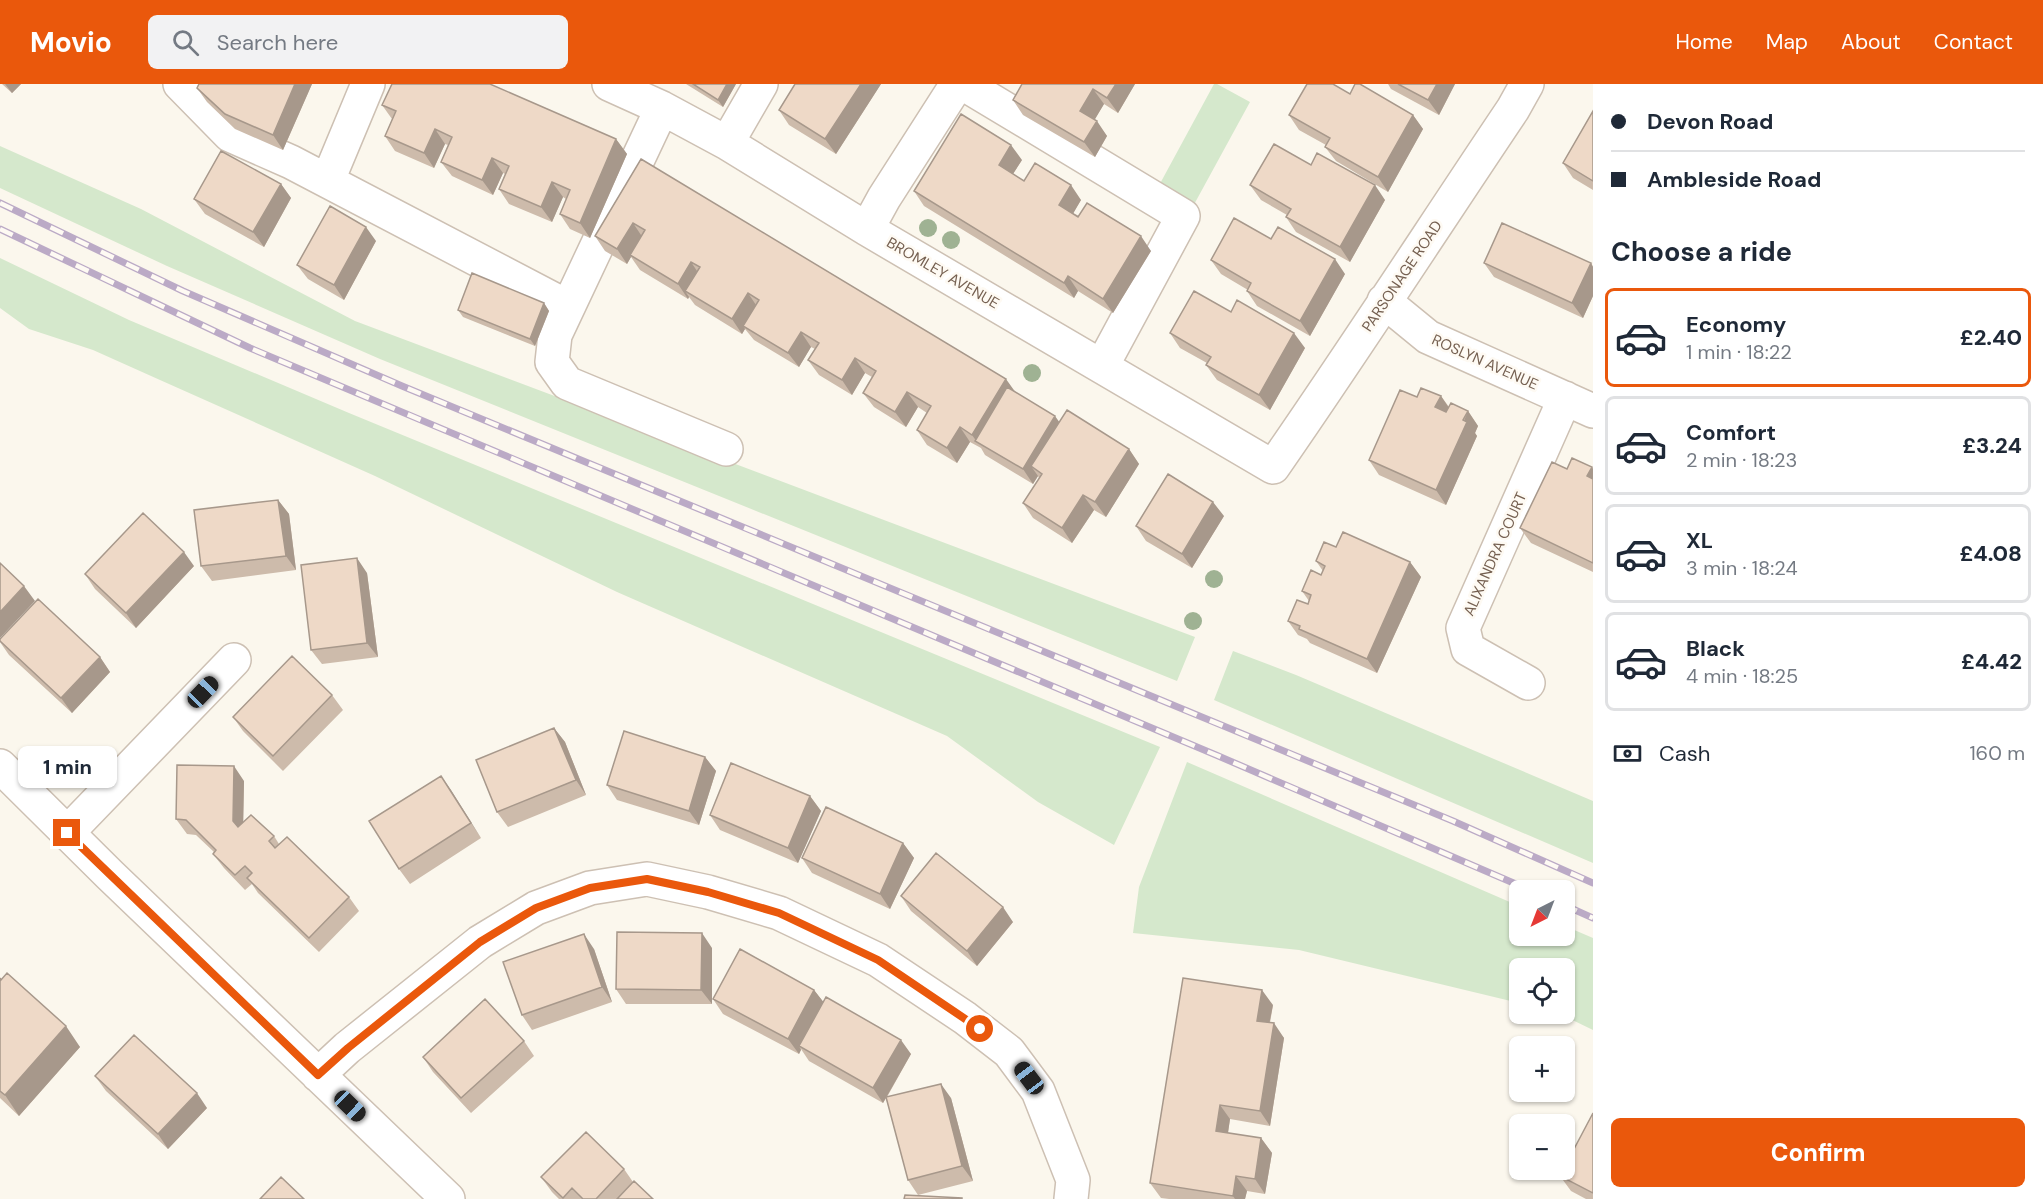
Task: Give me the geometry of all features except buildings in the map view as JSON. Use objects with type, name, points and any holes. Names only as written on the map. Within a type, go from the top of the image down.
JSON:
[{"type":"street","points":[[180,84],[230,135],[328,180],[568,307]]},
{"type":"street","points":[[328,180],[368,84]]},
{"type":"street","name":"BROMLEY AVENUE","points":[[609,84],[662,108],[727,143],[867,229],[1273,467]]},
{"type":"street","points":[[727,143],[761,84]]},
{"type":"street","points":[[867,229],[884,198],[957,84]]},
{"type":"street","points":[[964,84],[1183,216],[1102,366]]},
{"type":"street","name":"PARSONAGE ROAD","points":[[1273,467],[1338,374],[1384,301],[1513,110],[1527,84]]},
{"type":"street","points":[[662,108],[555,335],[552,362],[567,383],[726,449]]},
{"type":"street","name":"ROSLYN AVENUE","points":[[1384,301],[1428,337],[1579,404]]},
{"type":"street","name":"ALIXANDRA COURT","points":[[1528,683],[1468,649],[1463,628],[1579,404]]},
{"type":"street","points":[[67,833],[234,660]]},
{"type":"street","points":[[0,766],[448,1199]]},
{"type":"street","points":[[318,1075],[348,1048],[480,942],[536,908],[590,888],[647,879],[708,892],[779,913],[878,960],[965,1018],[1009,1052],[1038,1091],[1072,1190]]},
{"type":"green space","points":[[1214,84],[1250,102],[1191,210],[1156,191]]},
{"type":"green space","points":[[0,146],[141,209],[355,321],[1195,637],[1177,681],[380,359],[167,266],[0,188]]},
{"type":"green space","points":[[0,258],[129,320],[349,413],[1160,747],[1114,845],[1038,802],[947,736],[617,592],[375,476],[93,350],[29,329],[0,308]]},
{"type":"green space","points":[[1233,651],[1296,675],[1593,801],[1593,863],[1214,700]]},
{"type":"green space","points":[[1187,762],[1509,902],[1509,946],[1575,946],[1575,930],[1593,938],[1593,1030],[1575,1021],[1575,958],[1509,958],[1509,1001],[1299,950],[1133,933],[1139,887]]},
{"type":"railway","points":[[0,203],[183,291],[402,386],[1453,821],[1593,883]]},
{"type":"railway","points":[[0,229],[250,348],[1216,755],[1509,881]]},
{"type":"railway","points":[[1575,910],[1593,918]]},
{"type":"route","points":[[67,833],[318,1075],[348,1048],[480,942],[536,908],[590,888],[647,879],[708,892],[779,913],[878,960],[980,1029]]}]
